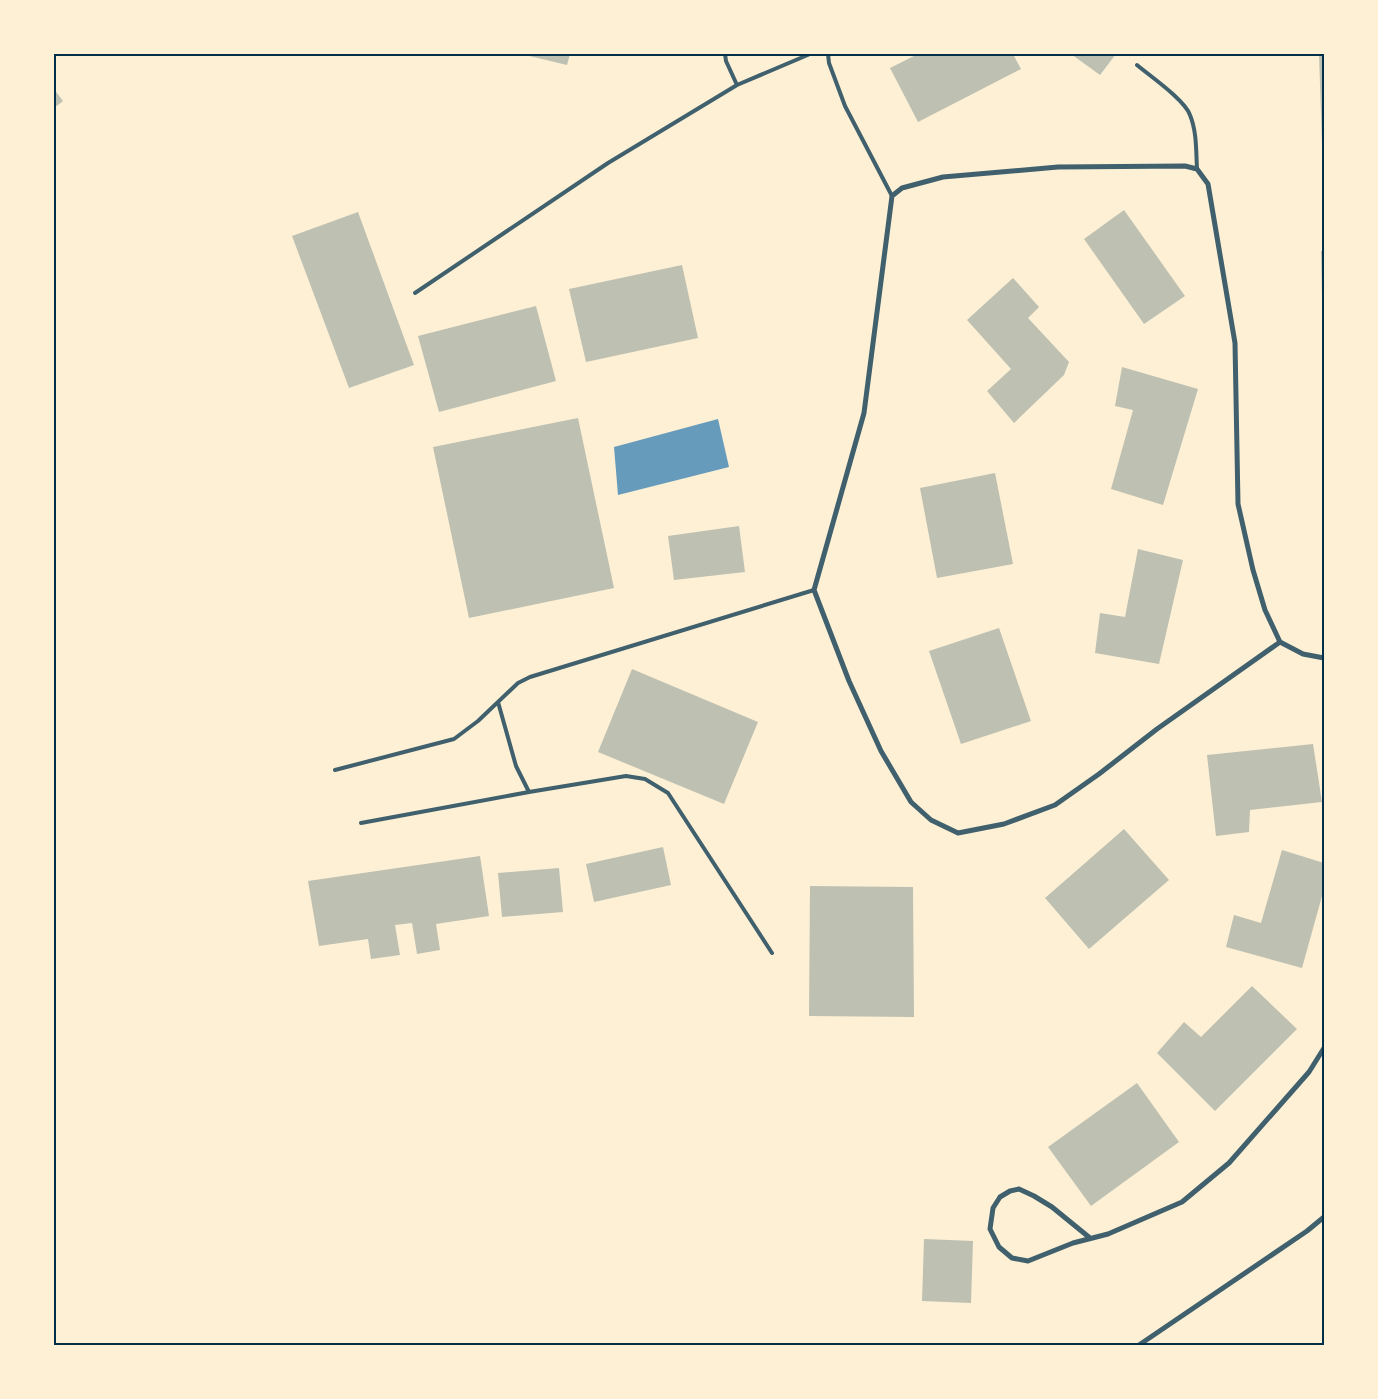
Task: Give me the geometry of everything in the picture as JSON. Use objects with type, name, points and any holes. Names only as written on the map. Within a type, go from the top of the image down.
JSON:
[{"type":"street","points":[[1280,642],[1157,729],[1055,805],[1004,824],[958,833],[931,820],[911,802],[881,751],[849,681],[814,590],[864,413],[892,196],[902,188],[943,177],[1058,167],[1184,166],[1197,169],[1208,184],[1235,343],[1238,504],[1253,570],[1263,602],[1280,642],[1303,654],[1324,658]]},
{"type":"street","points":[[1090,1238],[1052,1207],[1019,1189],[1000,1196],[993,1208],[990,1228],[999,1247],[1012,1258],[1028,1261],[1072,1243],[1108,1234],[1182,1202],[1228,1164],[1309,1072],[1324,1048]]},
{"type":"street","points":[[1140,1345],[1307,1231],[1324,1217]]},
{"type":"lane","points":[[725,54],[726,61],[737,85]]},
{"type":"lane","points":[[414,293],[608,163],[737,85],[810,54]]},
{"type":"lane","points":[[828,54],[829,63],[845,106],[892,196]]},
{"type":"lane","points":[[1137,65],[1171,92],[1190,114],[1195,138],[1197,169]]},
{"type":"lane","points":[[335,770],[454,739],[478,721],[518,683],[530,677],[814,590]]},
{"type":"lane","points":[[498,702],[516,766],[529,792]]},
{"type":"lane","points":[[361,823],[626,776],[645,779],[668,793],[772,953]]},
{"type":"water","points":[[718,419],[729,467],[618,495],[614,447]]},
{"type":"building","points":[[521,54],[570,54],[567,65]]},
{"type":"building","points":[[918,54],[1013,54],[1021,69],[918,122],[890,68]]},
{"type":"building","points":[[1071,54],[1116,54],[1100,75]]},
{"type":"building","points":[[1319,54],[1324,54],[1324,175],[1323,175]]},
{"type":"building","points":[[54,89],[63,101],[54,108]]},
{"type":"building","points":[[1124,210],[1185,296],[1144,324],[1084,239]]},
{"type":"building","points":[[358,212],[414,365],[349,388],[292,236]]},
{"type":"building","points":[[1321,251],[1324,251],[1324,298],[1322,298]]},
{"type":"building","points":[[682,265],[698,338],[586,362],[569,289]]},
{"type":"building","points":[[1013,278],[1039,307],[1028,318],[1069,362],[1064,375],[1014,423],[987,391],[1011,369],[967,320]]},
{"type":"building","points":[[536,306],[556,381],[439,412],[418,336]]},
{"type":"building","points":[[1122,367],[1198,389],[1163,505],[1111,489],[1133,410],[1115,406]]},
{"type":"building","points":[[578,418],[614,588],[469,618],[433,447]]},
{"type":"building","points":[[995,473],[1013,564],[937,578],[920,488]]},
{"type":"building","points":[[739,526],[745,572],[674,580],[668,536]]},
{"type":"building","points":[[1138,549],[1183,560],[1159,664],[1095,653],[1100,613],[1125,617]]},
{"type":"building","points":[[999,628],[1031,721],[961,744],[929,651]]},
{"type":"building","points":[[632,669],[758,722],[724,804],[598,752]]},
{"type":"building","points":[[1313,744],[1322,802],[1250,810],[1249,832],[1216,836],[1207,755]]},
{"type":"building","points":[[1124,829],[1169,880],[1089,949],[1045,898]]},
{"type":"building","points":[[663,847],[671,885],[594,902],[586,864]]},
{"type":"building","points":[[1282,850],[1324,863],[1324,889],[1302,968],[1226,947],[1234,915],[1261,923]]},
{"type":"building","points":[[480,856],[489,916],[436,924],[440,950],[417,954],[412,923],[395,925],[400,955],[371,959],[368,939],[319,946],[308,881]]},
{"type":"building","points":[[559,868],[563,912],[502,917],[498,873]]},
{"type":"building","points":[[810,886],[913,887],[914,1017],[809,1016]]},
{"type":"building","points":[[1252,986],[1297,1029],[1215,1111],[1157,1053],[1184,1022],[1201,1037]]},
{"type":"building","points":[[1137,1083],[1179,1142],[1091,1206],[1048,1147]]},
{"type":"building","points":[[924,1239],[973,1241],[971,1303],[922,1301]]}]
